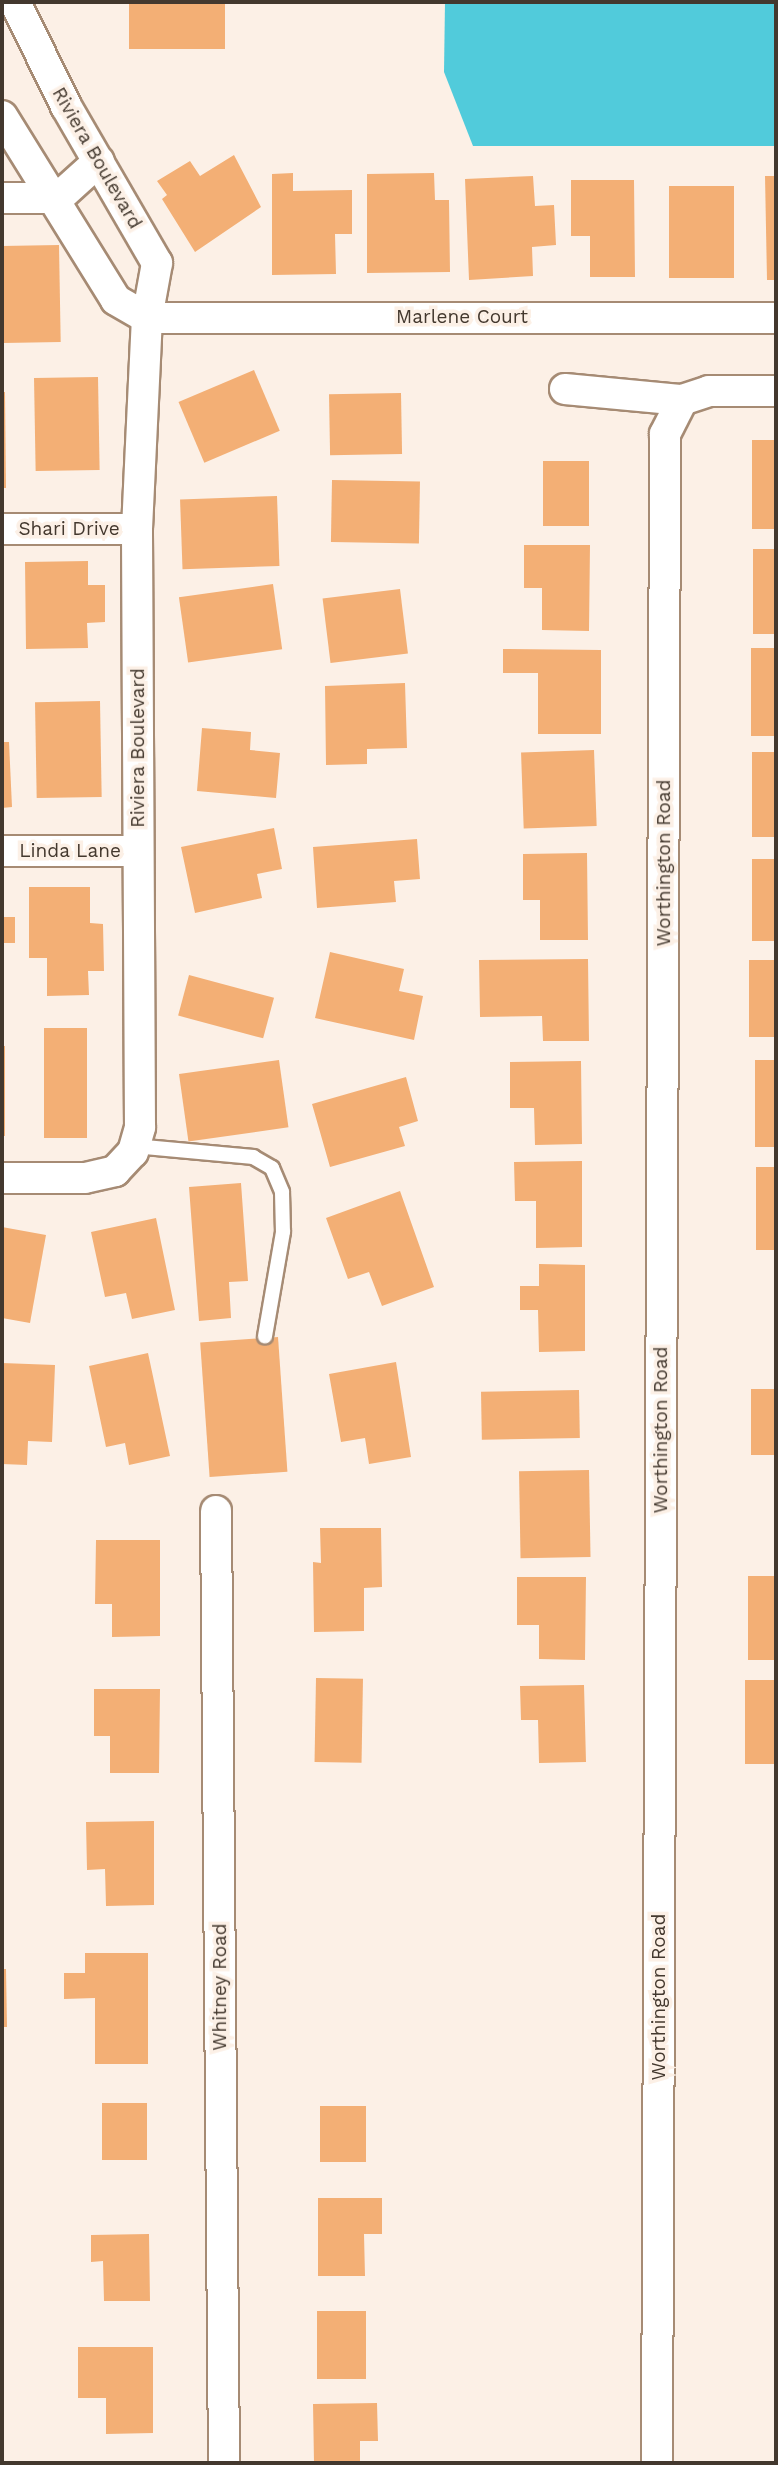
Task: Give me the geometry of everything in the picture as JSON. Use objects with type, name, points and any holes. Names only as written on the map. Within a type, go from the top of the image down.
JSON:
[{"type":"street","name":"Riviera Boulevard","points":[[2,1178],[85,1178],[115,1171],[134,1146],[140,1127],[137,529],[147,318],[157,263],[15,2]]},
{"type":"street","points":[[2,116],[58,198],[116,300],[147,318]]},
{"type":"street","points":[[2,198],[58,198],[99,160]]},
{"type":"street","name":"Marlene Court","points":[[147,318],[776,318]]},
{"type":"street","points":[[565,390],[682,400],[709,391],[776,391]]},
{"type":"street","name":"Worthington Road","points":[[657,2463],[665,448],[666,434],[682,400]]},
{"type":"street","name":"Shari Drive","points":[[2,529],[137,529]]},
{"type":"street","name":"Linda Lane","points":[[2,851],[138,851]]},
{"type":"street","name":"Whitney Road","points":[[216,1511],[224,2463]]},
{"type":"lane","points":[[134,1146],[253,1157],[272,1168],[282,1192],[283,1232],[265,1336]]},
{"type":"water","points":[[445,2],[776,2],[776,146],[473,146],[444,72]]},
{"type":"building","points":[[129,2],[225,2],[225,49],[129,49]]},
{"type":"building","points":[[234,155],[261,207],[195,252],[162,199],[167,195],[157,181],[190,161],[200,176]]},
{"type":"building","points":[[293,173],[293,191],[352,190],[352,234],[335,234],[336,274],[272,275],[272,174]]},
{"type":"building","points":[[434,173],[435,200],[449,200],[450,272],[367,273],[367,174]]},
{"type":"building","points":[[533,176],[535,206],[554,205],[556,245],[532,247],[533,276],[469,280],[465,179]]},
{"type":"building","points":[[765,176],[776,176],[776,280],[767,280]]},
{"type":"building","points":[[571,180],[634,180],[635,277],[590,277],[590,236],[571,236]]},
{"type":"building","points":[[669,186],[734,186],[734,278],[669,278]]},
{"type":"building","points":[[59,245],[61,342],[4,343],[2,246]]},
{"type":"building","points":[[254,370],[280,431],[204,463],[179,402]]},
{"type":"building","points":[[98,377],[100,470],[36,471],[34,378]]},
{"type":"building","points":[[2,392],[5,392],[6,488],[2,488]]},
{"type":"building","points":[[401,393],[402,454],[330,455],[329,394]]},
{"type":"building","points":[[752,440],[776,440],[776,529],[752,529]]},
{"type":"building","points":[[543,461],[589,461],[589,526],[543,526]]},
{"type":"building","points":[[332,480],[420,482],[419,544],[331,542]]},
{"type":"building","points":[[277,496],[279,566],[183,569],[180,499]]},
{"type":"building","points":[[524,545],[590,545],[589,631],[542,630],[542,588],[524,588]]},
{"type":"building","points":[[753,549],[776,549],[776,634],[753,634]]},
{"type":"building","points":[[88,561],[88,585],[105,585],[105,622],[87,623],[88,648],[26,649],[25,562]]},
{"type":"building","points":[[273,584],[282,649],[188,663],[179,597]]},
{"type":"building","points":[[400,589],[408,654],[331,663],[323,599]]},
{"type":"building","points":[[751,648],[776,648],[776,736],[751,736]]},
{"type":"building","points":[[503,649],[601,650],[601,734],[538,734],[538,673],[503,673]]},
{"type":"building","points":[[405,683],[407,748],[367,749],[367,764],[326,765],[325,686]]},
{"type":"building","points":[[100,701],[102,797],[37,798],[35,702]]},
{"type":"building","points":[[202,728],[251,732],[250,750],[280,753],[276,798],[197,791]]},
{"type":"building","points":[[2,742],[9,742],[12,807],[2,808]]},
{"type":"building","points":[[594,750],[597,826],[524,829],[521,753]]},
{"type":"building","points":[[752,752],[776,752],[776,837],[752,837]]},
{"type":"building","points":[[274,828],[282,869],[257,874],[262,898],[195,913],[181,847]]},
{"type":"building","points":[[417,839],[420,879],[394,881],[396,902],[317,908],[313,847]]},
{"type":"building","points":[[587,853],[588,940],[540,940],[540,900],[523,900],[523,854]]},
{"type":"building","points":[[752,859],[776,859],[776,941],[752,941]]},
{"type":"building","points":[[29,887],[90,887],[90,923],[103,924],[104,971],[88,971],[89,995],[47,996],[47,958],[29,958]]},
{"type":"building","points":[[2,917],[15,917],[15,943],[2,943]]},
{"type":"building","points":[[330,952],[404,969],[399,991],[423,996],[414,1040],[315,1018]]},
{"type":"building","points":[[588,959],[589,1041],[543,1041],[542,1016],[480,1017],[479,960]]},
{"type":"building","points":[[749,960],[776,960],[776,1037],[749,1037]]},
{"type":"building","points":[[189,975],[274,998],[263,1038],[178,1016]]},
{"type":"building","points":[[44,1028],[87,1028],[87,1138],[44,1138]]},
{"type":"building","points":[[2,1046],[5,1046],[5,1136],[2,1136]]},
{"type":"building","points":[[279,1060],[288,1127],[188,1141],[179,1074]]},
{"type":"building","points":[[755,1060],[776,1060],[776,1147],[755,1147]]},
{"type":"building","points":[[581,1061],[582,1144],[535,1145],[534,1108],[510,1108],[510,1062]]},
{"type":"building","points":[[406,1077],[418,1121],[399,1127],[405,1146],[330,1167],[312,1104]]},
{"type":"building","points":[[582,1161],[582,1247],[536,1248],[536,1201],[515,1201],[514,1162]]},
{"type":"building","points":[[756,1167],[776,1167],[776,1250],[756,1250]]},
{"type":"building","points":[[241,1183],[248,1281],[229,1282],[231,1318],[199,1321],[189,1187]]},
{"type":"building","points":[[400,1191],[434,1287],[382,1306],[369,1272],[348,1279],[326,1218]]},
{"type":"building","points":[[156,1218],[175,1310],[132,1319],[126,1293],[105,1297],[91,1232]]},
{"type":"building","points":[[2,1227],[46,1235],[30,1323],[2,1318]]},
{"type":"building","points":[[539,1264],[585,1265],[585,1351],[539,1352],[538,1310],[520,1310],[520,1286],[539,1286]]},
{"type":"building","points":[[278,1337],[287,1472],[210,1477],[200,1342]]},
{"type":"building","points":[[148,1353],[170,1456],[129,1465],[125,1443],[106,1447],[89,1366]]},
{"type":"building","points":[[396,1362],[411,1457],[369,1464],[365,1438],[341,1442],[329,1374]]},
{"type":"building","points":[[2,1363],[55,1365],[52,1442],[28,1441],[27,1465],[2,1464]]},
{"type":"building","points":[[751,1389],[776,1389],[776,1455],[751,1455]]},
{"type":"building","points":[[579,1390],[580,1438],[482,1440],[481,1392]]},
{"type":"building","points":[[589,1470],[591,1557],[521,1558],[519,1471]]},
{"type":"building","points":[[320,1528],[381,1528],[382,1587],[364,1588],[364,1631],[314,1632],[313,1562],[321,1563]]},
{"type":"building","points":[[96,1540],[160,1540],[160,1636],[112,1637],[112,1604],[95,1604]]},
{"type":"building","points":[[748,1576],[776,1576],[776,1660],[748,1660]]},
{"type":"building","points":[[517,1577],[586,1577],[585,1660],[539,1659],[539,1625],[517,1625]]},
{"type":"building","points":[[316,1678],[363,1679],[362,1763],[315,1762]]},
{"type":"building","points":[[745,1680],[776,1680],[776,1764],[745,1764]]},
{"type":"building","points":[[584,1685],[586,1762],[539,1763],[538,1720],[521,1720],[520,1686]]},
{"type":"building","points":[[94,1689],[160,1689],[159,1773],[110,1773],[110,1736],[94,1736]]},
{"type":"building","points":[[154,1821],[154,1905],[106,1906],[105,1869],[87,1870],[86,1822]]},
{"type":"building","points":[[85,1953],[148,1953],[148,2064],[95,2064],[95,1998],[64,1999],[64,1973],[85,1973]]},
{"type":"building","points":[[2,1969],[6,1969],[7,2027],[2,2027]]},
{"type":"building","points":[[102,2103],[147,2103],[147,2160],[102,2160]]},
{"type":"building","points":[[320,2106],[366,2106],[366,2162],[320,2162]]},
{"type":"building","points":[[318,2198],[382,2198],[382,2234],[364,2234],[365,2276],[318,2276]]},
{"type":"building","points":[[149,2234],[150,2301],[104,2301],[103,2261],[91,2262],[91,2235]]},
{"type":"building","points":[[317,2311],[366,2311],[366,2379],[317,2379]]},
{"type":"building","points":[[78,2347],[153,2347],[153,2433],[106,2434],[106,2398],[78,2398]]},
{"type":"building","points":[[377,2403],[378,2441],[360,2441],[360,2463],[314,2463],[313,2404]]}]
